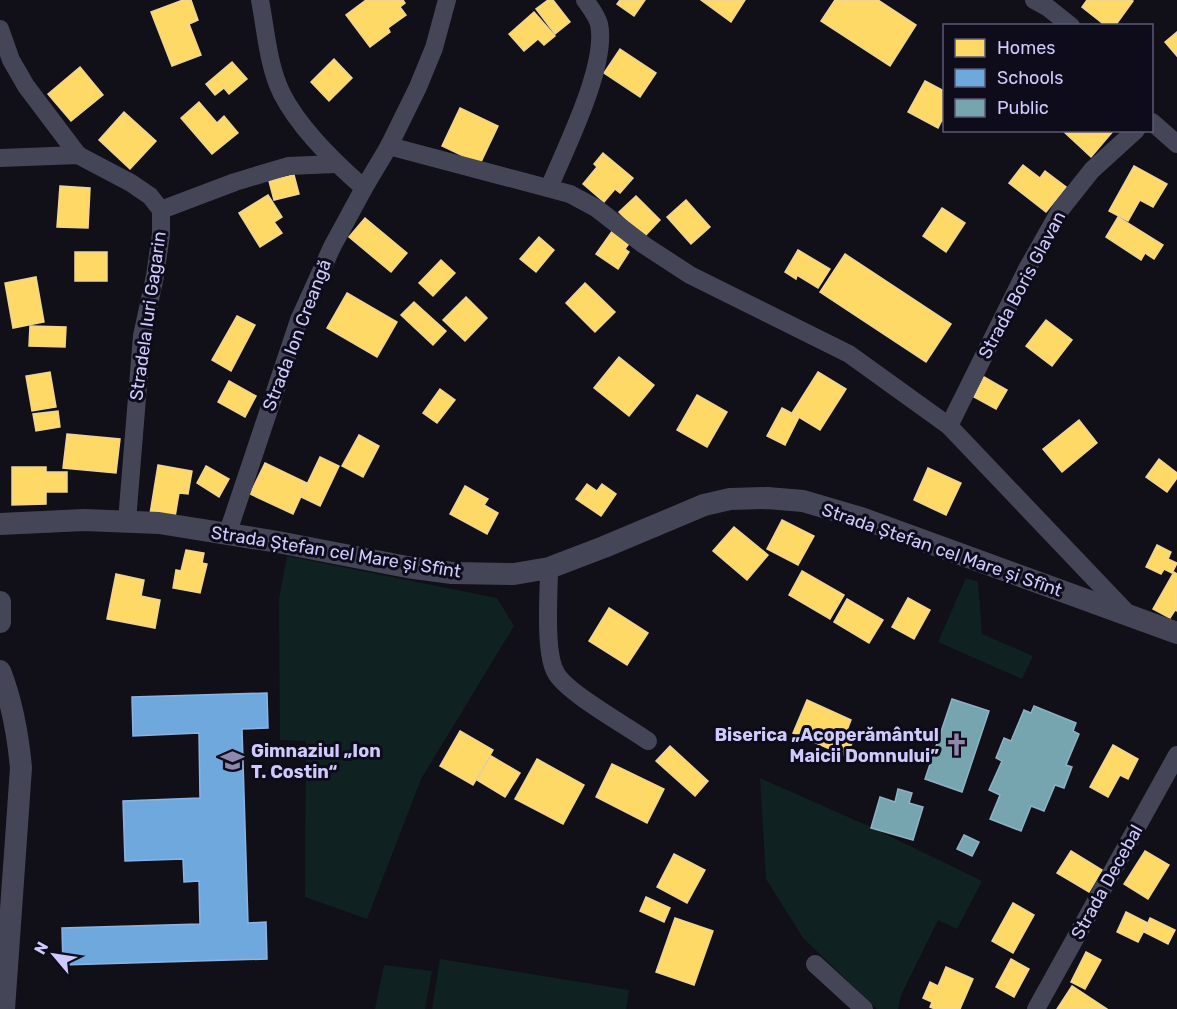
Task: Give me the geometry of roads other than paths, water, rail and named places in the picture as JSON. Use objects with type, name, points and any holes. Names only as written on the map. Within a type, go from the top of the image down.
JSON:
[{"type":"street","points":[[260,0],[272,65],[282,93],[295,114],[336,164],[364,188]]},
{"type":"street","name":"Strada Ion Creangă","points":[[227,535],[299,320],[322,267],[389,146],[418,87],[434,48],[447,0]]},
{"type":"street","points":[[549,188],[597,66],[600,42],[599,23],[585,0]]},
{"type":"street","points":[[1034,0],[1068,24]]},
{"type":"street","name":"Stradela Iuri Gagarin","points":[[0,28],[11,60],[26,86],[78,155],[131,183],[150,196],[161,210],[161,234],[155,276],[142,336],[127,521]]},
{"type":"street","points":[[1153,123],[1177,144]]},
{"type":"street","name":"Strada Boris Glavan","points":[[949,426],[1027,269],[1061,209],[1092,170],[1134,132]]},
{"type":"street","points":[[389,146],[570,194],[596,208],[644,245],[690,275],[849,354],[949,426],[1132,618]]},
{"type":"street","points":[[0,159],[78,155]]},
{"type":"street","points":[[161,210],[235,182],[288,166],[336,164]]},
{"type":"street","name":"Strada Ștefan cel Mare și Sfînt","points":[[0,524],[84,520],[159,524],[278,542],[407,567],[452,573],[514,574],[549,568],[704,505],[730,499],[767,498],[803,501],[861,518],[1177,633]]},
{"type":"street","points":[[549,568],[549,652],[555,673],[570,689],[648,741]]},
{"type":"street","points":[[0,602],[0,622]]},
{"type":"street","points":[[0,671],[9,694],[6,714],[19,744],[21,768],[4,1009]]},
{"type":"street","name":"Strada Decebal","points":[[1036,1009],[1177,756]]},
{"type":"street","points":[[815,964],[864,1009]]},
{"type":"place","name":"Biserica „Acoperământul Maicii Domnului”","points":[[957,745]]},
{"type":"place","name":"Gimnaziul „Ion T. Costin“","points":[[233,761]]}]
